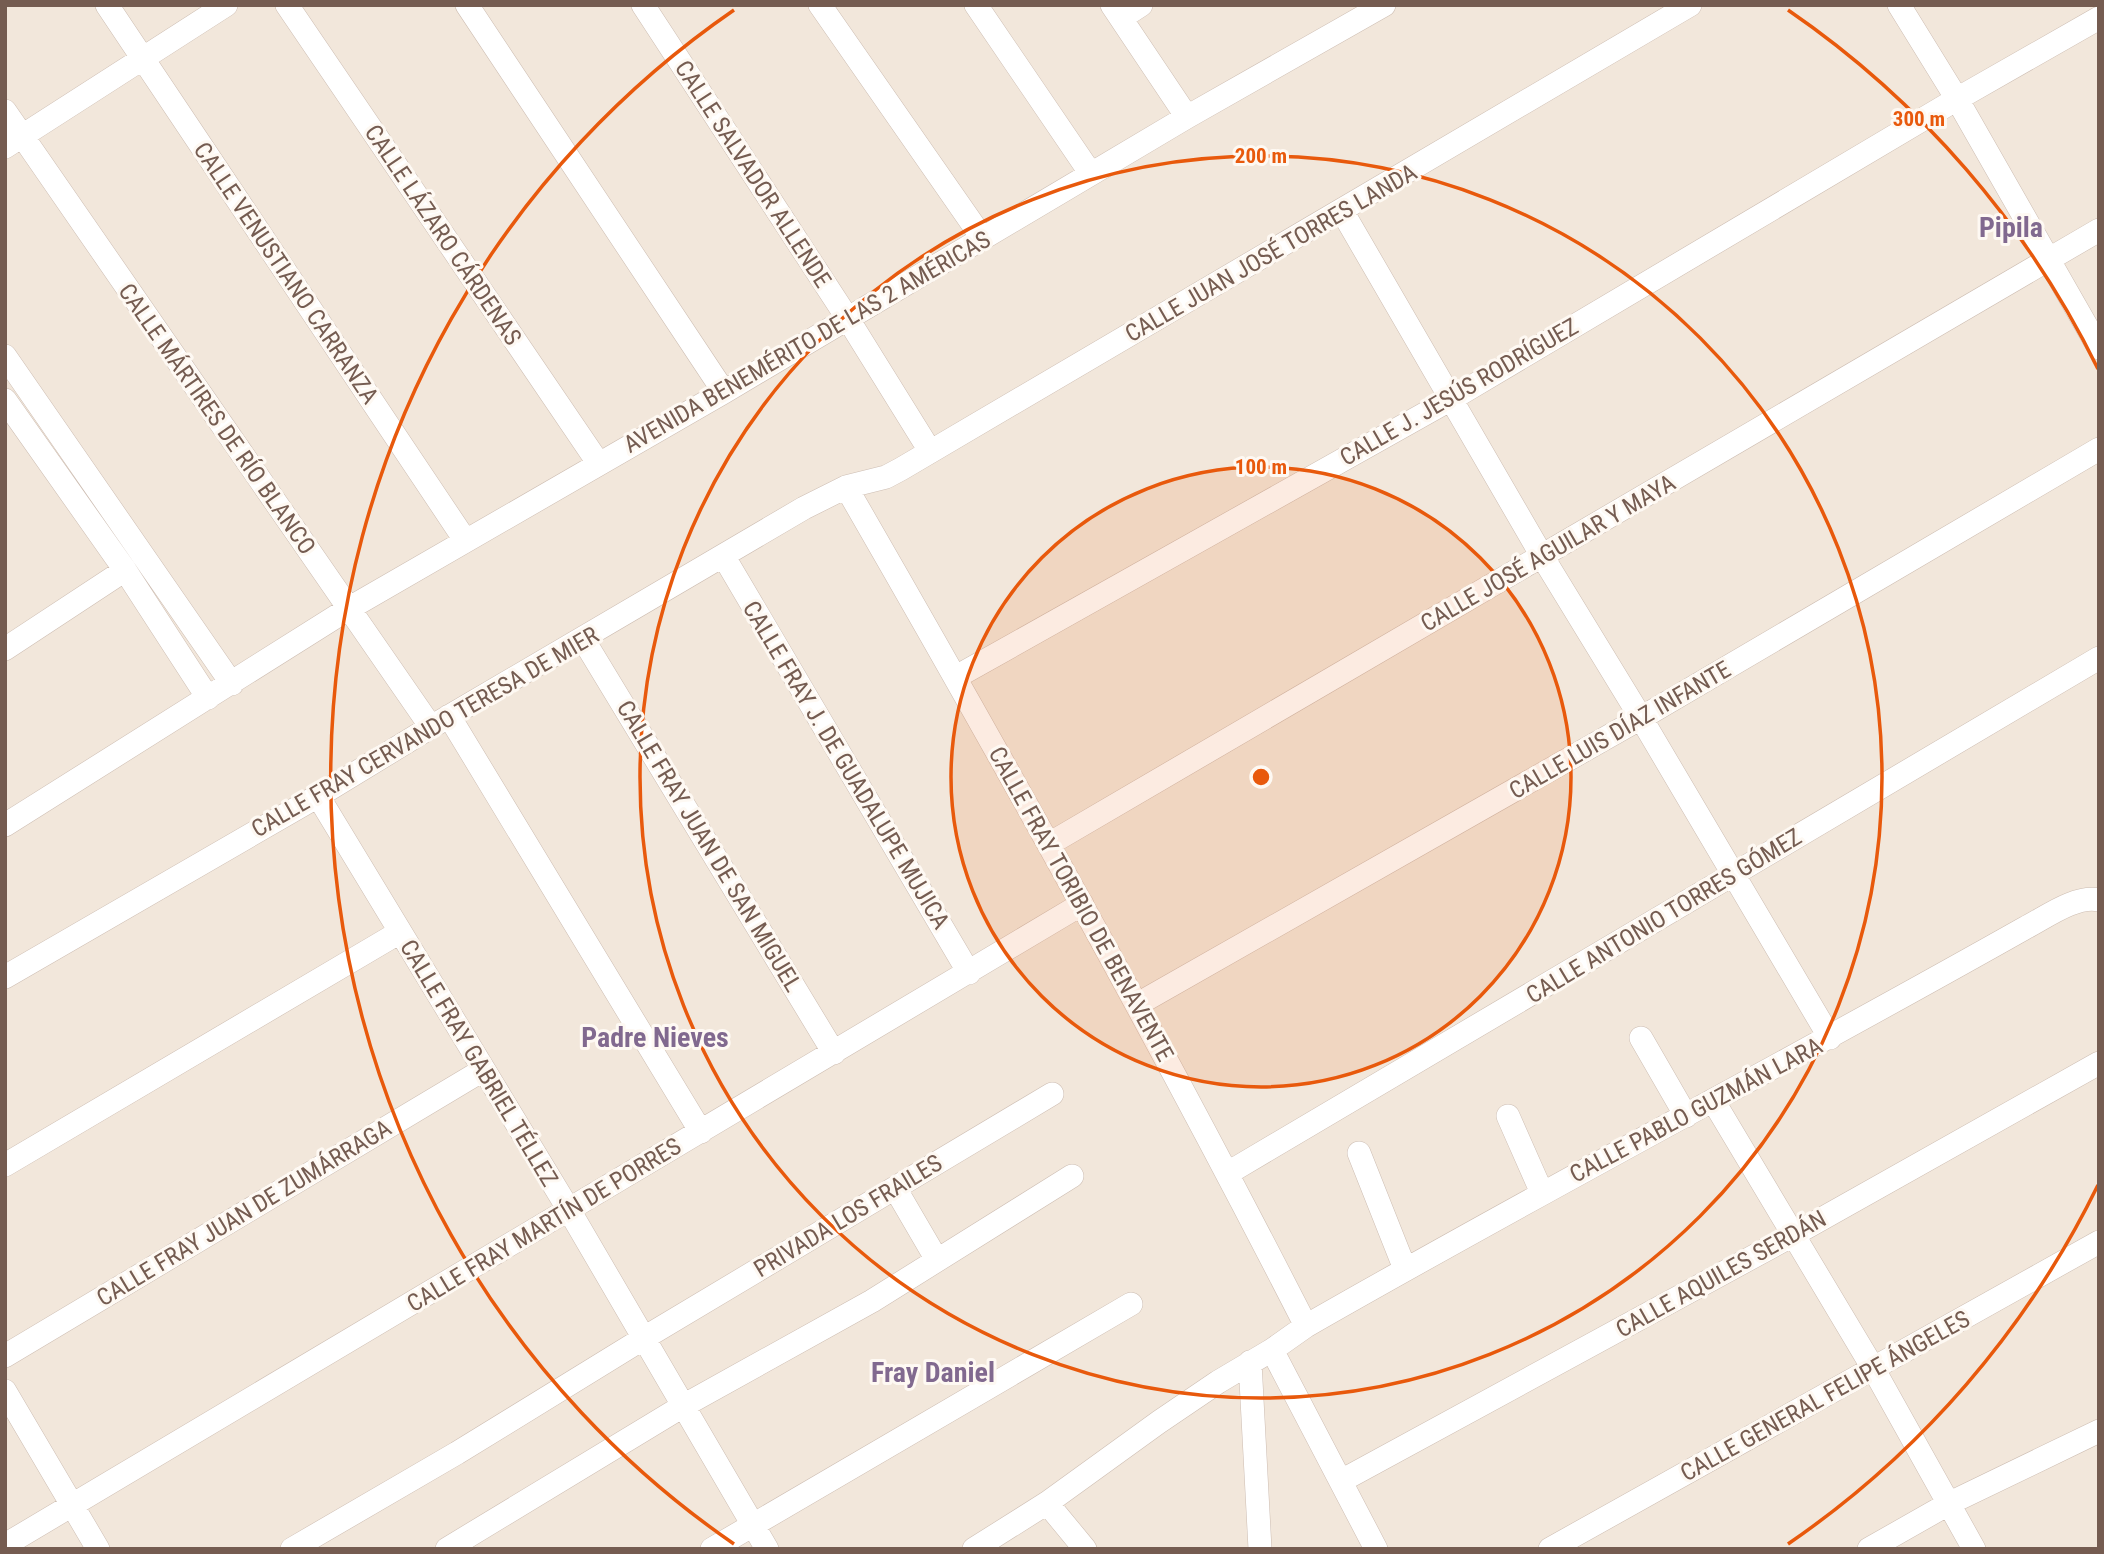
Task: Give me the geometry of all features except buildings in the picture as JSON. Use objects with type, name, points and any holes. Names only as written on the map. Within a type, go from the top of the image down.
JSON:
[{"type":"street","name":"CALLE VENUSTIANO CARRANZA","points":[[107,5],[465,540]]},
{"type":"street","points":[[13,141],[226,5]]},
{"type":"street","name":"CALLE LÁZARO CÁRDENAS","points":[[287,5],[599,464]]},
{"type":"street","points":[[467,5],[724,392]]},
{"type":"street","name":"CALLE SALVADOR ALLENDE","points":[[643,5],[848,319],[930,451]]},
{"type":"street","points":[[820,5],[983,239]]},
{"type":"street","points":[[976,5],[1091,174]]},
{"type":"street","points":[[1141,5],[1116,12],[1187,117]]},
{"type":"street","name":"AVENIDA BENEMÉRITO DE LAS 2 AMÉRICAS","points":[[5,825],[348,610],[465,540],[724,392],[1187,117],[1384,5]]},
{"type":"street","name":"CALLE JUAN JOSÉ TORRES LANDA","points":[[846,487],[886,477],[1690,5]]},
{"type":"street","points":[[1899,5],[1957,99],[2099,348]]},
{"type":"street","name":"CALLE J. JESÚS RODRÍGUEZ","points":[[956,677],[1452,398],[2099,18]]},
{"type":"street","name":"CALLE MÁRTIRES DE RÍO BLANCO","points":[[5,111],[13,141],[348,610],[440,721],[701,1132]]},
{"type":"street","points":[[1342,211],[1542,556],[1830,1038]]},
{"type":"street","name":"CALLE JOSÉ AGUILAR Y MAYA","points":[[1049,844],[2099,230]]},
{"type":"street","points":[[5,356],[232,684]]},
{"type":"street","points":[[5,400],[125,570],[208,698]]},
{"type":"street","name":"CALLE LUIS DÍAZ INFANTE","points":[[1138,1004],[1641,719],[2099,449]]},
{"type":"street","name":"CALLE FRAY TORIBIO DE BENAVENTE","points":[[846,487],[956,677],[1138,1004],[1306,1326]]},
{"type":"street","name":"CALLE FRAY CERVANDO TERESA DE MIER","points":[[5,977],[318,796],[440,721],[804,508],[846,487]]},
{"type":"street","name":"CALLE FRAY J. DE GUADALUPE MUJICA","points":[[724,557],[969,973]]},
{"type":"street","points":[[5,649],[125,570]]},
{"type":"street","name":"CALLE FRAY JUAN DE SAN MIGUEL","points":[[583,639],[834,1053]]},
{"type":"street","name":"CALLE ANTONIO TORRES GÓMEZ","points":[[1228,1173],[2099,658]]},
{"type":"street","name":"CALLE FRAY GABRIEL TÉLLEZ","points":[[318,796],[569,1210],[767,1549]]},
{"type":"street","name":"CALLE PABLO GUZMÁN LARA","points":[[1272,1350],[1306,1326],[1405,1269],[1714,1102],[2025,928],[2067,906],[2093,899]]},
{"type":"street","name":"CALLE FRAY MARTÍN DE PORRES","points":[[5,1545],[1082,904]]},
{"type":"street","points":[[5,1165],[400,932]]},
{"type":"street","points":[[1641,1038],[1686,1116]]},
{"type":"street","name":"CALLE AQUILES SERDÁN","points":[[1340,1481],[1793,1235],[2099,1063]]},
{"type":"street","name":"CALLE FRAY JUAN DE ZUMÁRRAGA","points":[[5,1356],[484,1070]]},
{"type":"street","name":"PRIVADA LOS FRAILES","points":[[292,1549],[457,1453],[1052,1094]]},
{"type":"street","points":[[1714,1102],[1873,1368],[1974,1549]]},
{"type":"street","points":[[1508,1116],[1542,1194]]},
{"type":"street","points":[[1359,1153],[1405,1269]]},
{"type":"street","points":[[447,1549],[684,1406],[872,1301],[1072,1176]]},
{"type":"street","points":[[895,1188],[937,1260]]},
{"type":"street","name":"CALLE GENERAL FELIPE ÁNGELES","points":[[1550,1549],[2099,1242]]},
{"type":"street","points":[[712,1549],[1131,1304]]},
{"type":"street","points":[[974,1549],[1047,1503],[1159,1422],[1272,1350],[1376,1549]]},
{"type":"street","points":[[1250,1362],[1260,1549]]},
{"type":"street","points":[[5,1391],[97,1549]]},
{"type":"street","points":[[1869,1549],[1950,1503],[2099,1431]]},
{"type":"street","points":[[1047,1503],[1085,1549]]},
{"type":"shaded area","points":[[5,5],[2099,5],[2099,1549],[5,1549]]},
{"type":"district","name":"Pipila","points":[[2011,227]]},
{"type":"district","name":"Padre Nieves","points":[[655,1037]]},
{"type":"district","name":"Fray Daniel","points":[[933,1372]]}]
